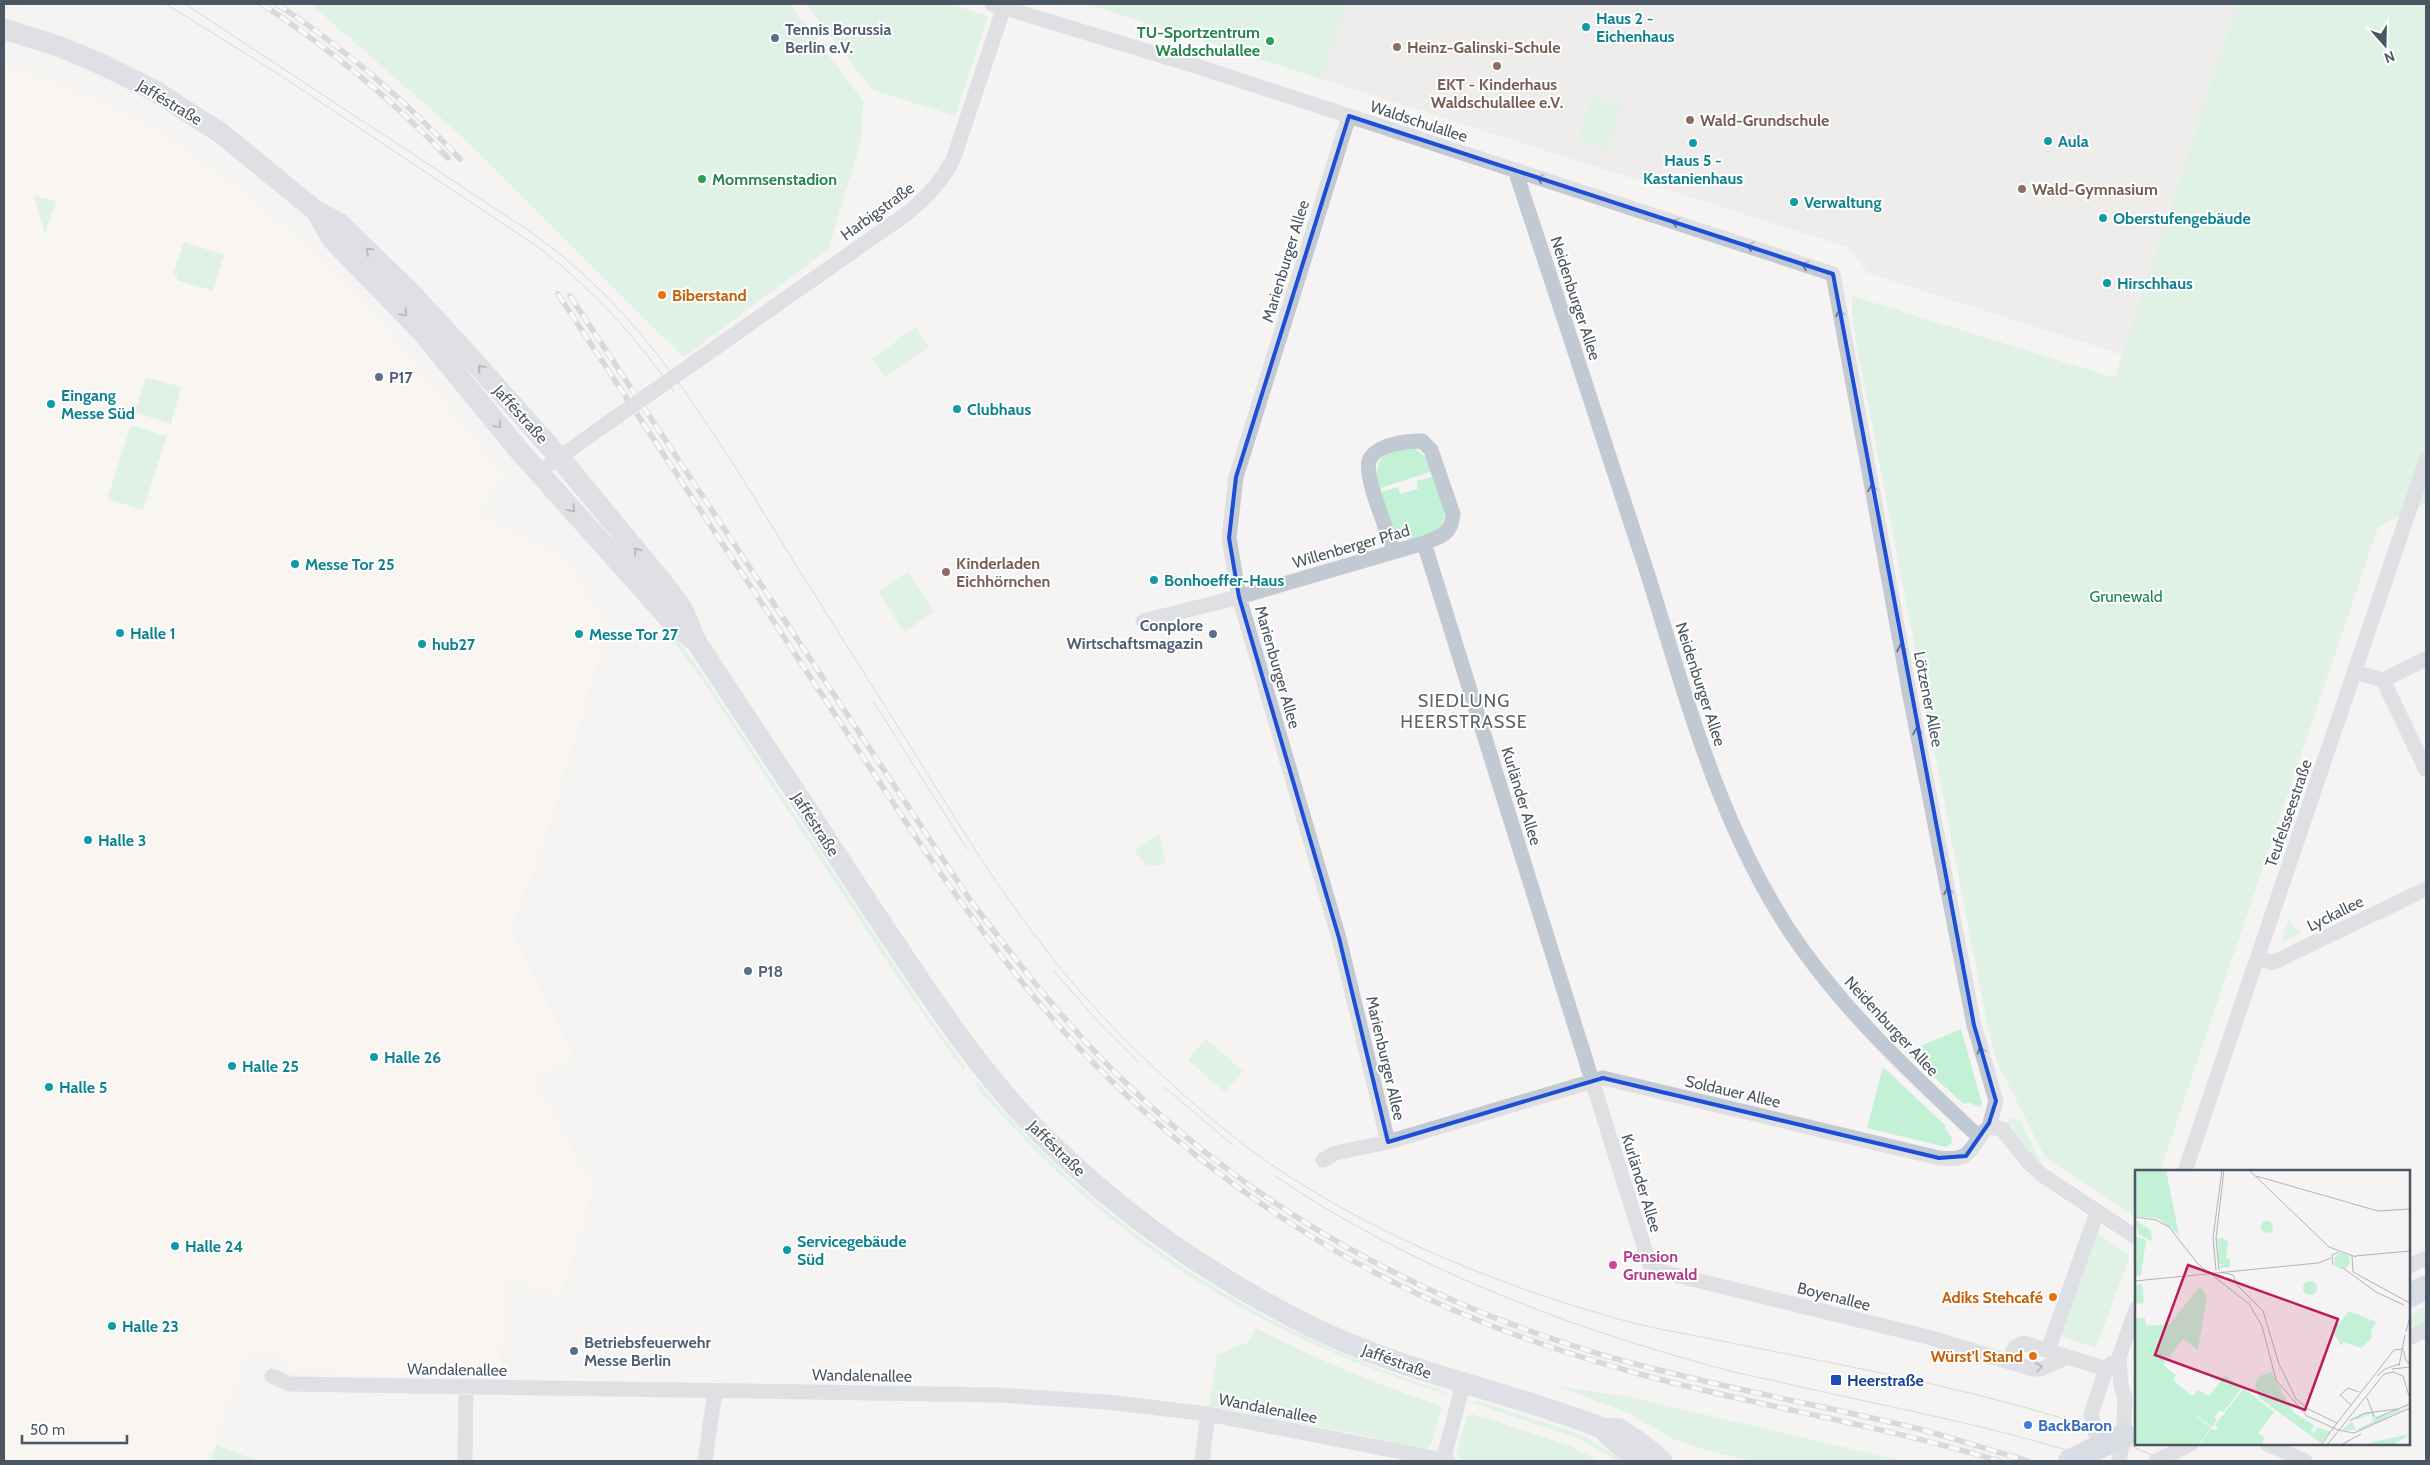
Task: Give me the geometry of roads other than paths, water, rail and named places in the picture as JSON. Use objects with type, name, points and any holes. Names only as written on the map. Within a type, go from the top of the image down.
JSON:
[{"type":"main road","name":"Jafféstraße","points":[[4,29],[61,47],[157,92],[222,134],[316,211],[339,223],[413,295],[559,457],[668,588],[682,610],[697,643],[937,1006],[982,1067],[1042,1135],[1081,1172],[1143,1224],[1227,1280],[1281,1311],[1348,1343],[1463,1384],[1602,1428],[1619,1429],[1641,1443],[1662,1461]]},
{"type":"main road","name":"Jafféstraße","points":[[316,211],[333,240],[423,333],[453,372],[539,472],[666,615],[697,643]]},
{"type":"main road","points":[[2410,1295],[2426,1287]]},
{"type":"main road","name":"Jafféstraße","points":[[1602,1428],[1637,1461]]},
{"type":"main road","points":[[2070,1461],[2099,1447],[2128,1428]]},
{"type":"street","name":"Waldschulallee","points":[[1000,5],[1349,116],[1833,274]]},
{"type":"street","name":"Harbigstraße","points":[[559,457],[910,212],[930,194],[944,177],[954,157],[1000,5]]},
{"type":"street","name":"Marienburger Allee","points":[[1349,116],[1236,478],[1229,538],[1239,597],[1339,938],[1388,1142]]},
{"type":"street","name":"Neidenburger Allee","points":[[1516,170],[1624,499],[1704,754],[1757,875],[1798,944],[1848,1008],[1897,1060],[1984,1132]]},
{"type":"street","name":"Lötzener Allee","points":[[1833,274],[1910,696],[1974,1025],[1996,1102],[1984,1132]]},
{"type":"street","points":[[1394,551],[1368,474],[1370,459],[1379,450],[1407,441],[1422,441],[1431,450],[1453,514],[1452,525],[1443,536],[1424,543]]},
{"type":"street","points":[[539,472],[559,457]]},
{"type":"street","name":"Teufelsseestraße","points":[[2185,1170],[2425,464]]},
{"type":"street","name":"Willenberger Pfad","points":[[1143,621],[1239,597],[1424,543]]},
{"type":"street","name":"Kurländer Allee","points":[[1424,543],[1650,1269]]},
{"type":"street","points":[[2354,672],[2383,680],[2426,659]]},
{"type":"street","points":[[2383,680],[2426,770]]},
{"type":"street","name":"Lyckallee","points":[[2258,957],[2272,963],[2426,889]]},
{"type":"street","name":"Soldauer Allee","points":[[1323,1160],[1335,1153],[1388,1142],[1603,1078],[1939,1158],[1955,1160],[1966,1156],[1971,1152],[1984,1132]]},
{"type":"street","points":[[1984,1132],[2002,1129],[2028,1162],[2042,1175],[2135,1236]]},
{"type":"street","points":[[2048,1350],[2097,1212]]},
{"type":"street","points":[[2410,1266],[2426,1258]]},
{"type":"street","name":"Boyenallee","points":[[1650,1269],[1928,1337],[2033,1369],[2041,1369],[2068,1357]]},
{"type":"street","points":[[2119,1461],[2128,1428],[2119,1357],[2135,1312]]},
{"type":"street","points":[[2410,1338],[2426,1330]]},
{"type":"street","points":[[2009,1362],[2018,1344],[2024,1343],[2106,1369]]},
{"type":"street","points":[[2099,1447],[2091,1414],[2106,1369],[2119,1357]]},
{"type":"street","name":"Wandalenallee","points":[[272,1376],[289,1384],[998,1395],[1106,1402],[1208,1414],[1445,1461]]},
{"type":"street","points":[[1445,1461],[1463,1384]]},
{"type":"street","points":[[465,1461],[466,1386]]},
{"type":"street","points":[[706,1461],[715,1391]]},
{"type":"street","points":[[1202,1461],[1208,1414]]},
{"type":"street","points":[[2156,1461],[2189,1445]]},
{"type":"street","points":[[2269,1445],[2305,1461]]},
{"type":"tram line","points":[[166,4],[272,70],[538,247],[577,280],[612,314],[674,392]]},
{"type":"tram line","points":[[185,4],[528,230],[570,263],[610,300],[662,360],[709,427],[977,853],[1043,946],[1084,996],[1128,1043],[1225,1130],[1269,1163],[1317,1194],[1419,1247],[1526,1290],[1580,1308],[1643,1325],[1972,1393],[2055,1416],[2165,1461]]},
{"type":"tram line","points":[[873,701],[967,849]]},
{"type":"tram line","points":[[1054,971],[1100,1024],[1139,1063]]},
{"type":"tram line","points":[[1164,1087],[1233,1145]]},
{"type":"tram line","points":[[1275,1176],[1378,1238],[1432,1265],[1487,1290],[1600,1332],[1725,1370],[1988,1429],[2101,1461]]},
{"type":"railway","points":[[262,4],[360,76],[405,115],[448,158]]},
{"type":"railway","points":[[277,4],[326,38],[373,76],[418,116],[460,159]]},
{"type":"railway","points":[[558,294],[919,842],[990,941],[1040,1004],[1094,1064],[1162,1127],[1203,1161],[1288,1222],[1333,1250],[1427,1298],[1517,1335],[1603,1364],[1647,1376],[1911,1437],[1999,1461]]},
{"type":"railway","points":[[570,296],[970,900],[1064,1018],[1105,1063],[1180,1131],[1235,1175],[1293,1215],[1353,1251],[1416,1283],[1480,1312],[1546,1337],[1651,1368],[1915,1428],[2028,1461]]},
{"type":"place","name":"Haus 2 - Eichenhaus","points":[[1586,27]]},
{"type":"place","name":"Tennis Borussia Berlin e.V.","points":[[775,38]]},
{"type":"place","name":"TU-Sportzentrum Waldschulallee","points":[[1270,41]]},
{"type":"place","name":"Heinz-Galinski-Schule","points":[[1397,47]]},
{"type":"place","name":"EKT - Kinderhaus Waldschulallee e.V.","points":[[1497,66]]},
{"type":"place","name":"Wald-Grundschule","points":[[1690,120]]},
{"type":"place","name":"Aula","points":[[2048,141]]},
{"type":"place","name":"Haus 5 - Kastanienhaus","points":[[1693,143]]},
{"type":"place","name":"Mommsenstadion","points":[[702,179]]},
{"type":"place","name":"Wald-Gymnasium","points":[[2022,189]]},
{"type":"place","name":"Verwaltung","points":[[1794,202]]},
{"type":"place","name":"Oberstufengebäude","points":[[2103,218]]},
{"type":"place","name":"Hirschhaus","points":[[2107,283]]},
{"type":"place","name":"Biberstand","points":[[662,295]]},
{"type":"place","name":"P17","points":[[379,377]]},
{"type":"place","name":"Eingang Messe Süd","points":[[51,404]]},
{"type":"place","name":"Clubhaus","points":[[957,409]]},
{"type":"place","name":"Messe Tor 25","points":[[295,564]]},
{"type":"place","name":"Kinderladen Eichhörnchen","points":[[946,572]]},
{"type":"place","name":"Bonhoeffer-Haus","points":[[1154,580]]},
{"type":"place","name":"Halle 1","points":[[120,633]]},
{"type":"place","name":"Messe Tor 27","points":[[579,634]]},
{"type":"place","name":"Conplore Wirtschaftsmagazin","points":[[1213,634]]},
{"type":"place","name":"hub27","points":[[422,644]]},
{"type":"place","name":"Halle 3","points":[[88,840]]},
{"type":"place","name":"P18","points":[[748,971]]},
{"type":"place","name":"Halle 26","points":[[374,1057]]},
{"type":"place","name":"Halle 25","points":[[232,1066]]},
{"type":"place","name":"Halle 5","points":[[49,1087]]},
{"type":"place","name":"Halle 24","points":[[175,1246]]},
{"type":"place","name":"Servicegebäude Süd","points":[[787,1250]]},
{"type":"place","name":"Pension Grunewald","points":[[1613,1265]]},
{"type":"place","name":"Adiks Stehcafé","points":[[2053,1297]]},
{"type":"place","name":"Halle 23","points":[[112,1326]]},
{"type":"place","name":"Betriebsfeuerwehr Messe Berlin","points":[[574,1351]]},
{"type":"place","name":"Würst'l Stand","points":[[2033,1356]]},
{"type":"place","name":"Heerstraße","points":[[1836,1380]]},
{"type":"place","name":"BackBaron","points":[[2028,1425]]},
{"type":"district","name":"SIEDLUNG HEERSTRASSE","points":[[1464,711]]},
{"type":"park label","name":"Grunewald","points":[[2126,596]]}]
